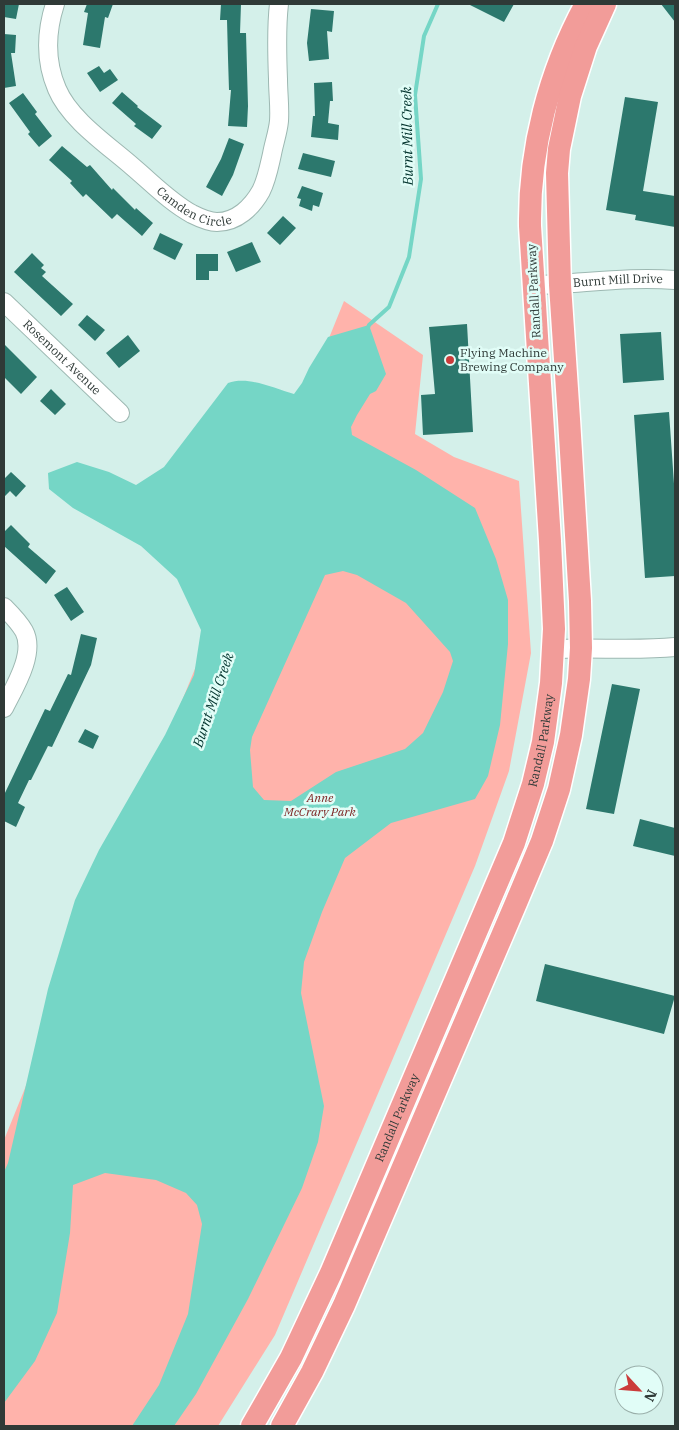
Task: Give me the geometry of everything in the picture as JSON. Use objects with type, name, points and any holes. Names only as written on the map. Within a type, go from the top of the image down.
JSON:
[{"type":"main road","name":"Randall Parkway","points":[[252,1426],[291,1358],[330,1273],[514,843],[542,749],[554,649],[554,615],[530,207],[533,163],[544,112],[556,70],[575,24],[586,4]]},
{"type":"main road","name":"Randall Parkway","points":[[282,1426],[312,1372],[348,1296],[542,841],[559,789],[571,735],[581,648],[577,544],[560,285],[557,173],[570,96],[578,68],[605,4]]},
{"type":"street","name":"Camden Circle","points":[[55,4],[49,28],[48,58],[57,90],[64,102],[91,130],[171,200],[211,222],[239,217],[262,190],[267,176],[279,123],[277,23],[279,4]]},
{"type":"street","name":"Burnt Mill Drive","points":[[534,285],[560,285],[648,278],[675,280]]},
{"type":"street","name":"Rosemont Avenue","points":[[4,302],[120,413]]},
{"type":"street","points":[[4,607],[25,632],[28,643],[20,675],[4,708]]},
{"type":"street","points":[[554,649],[656,649],[675,647]]},
{"type":"green space","name":"Anne McCrary Park","points":[[344,301],[423,355],[415,434],[454,457],[519,481],[531,653],[509,771],[475,866],[275,1335],[218,1426],[4,1426],[4,1140]]},
{"type":"water","name":"Anne McCrary Park","points":[[369,325],[386,374],[376,391],[370,394],[357,415],[351,427],[352,435],[416,470],[475,508],[496,559],[508,600],[508,644],[500,725],[488,776],[475,799],[391,823],[345,858],[322,912],[304,962],[301,993],[324,1106],[318,1142],[302,1188],[248,1299],[196,1394],[174,1426],[132,1426],[159,1385],[188,1314],[202,1224],[197,1205],[186,1193],[156,1180],[105,1173],[73,1185],[70,1233],[57,1313],[35,1361],[4,1403],[4,1172],[8,1163],[48,989],[75,900],[99,850],[165,735],[194,675],[201,630],[177,579],[141,546],[73,508],[49,489],[48,473],[77,462],[109,472],[136,485],[164,467],[228,383],[236,381],[253,382],[294,394],[328,337]],"holes":[[[343,571],[357,575],[406,603],[450,652],[453,661],[443,692],[423,733],[405,749],[336,772],[291,801],[264,800],[253,787],[250,750],[252,737],[325,575]]]},
{"type":"building","points":[[4,4],[19,4],[16,19],[4,17]]},
{"type":"building","points":[[87,4],[113,4],[108,18],[105,17],[100,48],[83,45],[88,13],[84,12]]},
{"type":"building","points":[[221,4],[241,4],[240,33],[246,33],[247,127],[228,126],[231,90],[229,90],[227,20],[220,20]]},
{"type":"building","points":[[468,4],[514,4],[504,22]]},
{"type":"building","points":[[661,4],[675,4],[675,22]]},
{"type":"building","points":[[311,9],[334,11],[332,32],[327,31],[329,59],[309,61],[307,43]]},
{"type":"building","points":[[4,34],[16,35],[15,53],[11,53],[16,86],[4,88]]},
{"type":"building","points":[[99,66],[104,73],[110,69],[118,80],[100,92],[87,73]]},
{"type":"building","points":[[332,82],[333,101],[330,101],[328,123],[339,125],[338,140],[311,137],[313,116],[315,116],[314,83]]},
{"type":"building","points":[[122,92],[137,107],[162,126],[152,139],[134,126],[136,124],[112,103]]},
{"type":"building","points":[[23,93],[37,112],[35,114],[52,136],[39,147],[28,134],[30,132],[9,103]]},
{"type":"building","points":[[625,97],[658,102],[643,191],[675,196],[675,227],[635,220],[636,215],[606,210]]},
{"type":"building","points":[[229,138],[244,144],[233,175],[222,196],[206,187],[221,159]]},
{"type":"building","points":[[62,146],[87,167],[90,165],[112,190],[113,188],[135,210],[136,208],[153,223],[142,236],[117,214],[112,219],[86,194],[83,197],[70,183],[72,181],[49,160]]},
{"type":"building","points":[[303,153],[335,161],[331,177],[298,169]]},
{"type":"building","points":[[302,186],[323,193],[319,207],[313,205],[312,211],[299,206],[301,199],[297,198]]},
{"type":"building","points":[[283,216],[296,228],[280,245],[267,233]]},
{"type":"building","points":[[160,233],[183,244],[175,260],[153,249]]},
{"type":"building","points":[[252,242],[261,262],[236,272],[227,252]]},
{"type":"building","points":[[32,253],[44,265],[41,268],[46,272],[42,276],[73,304],[61,316],[14,272]]},
{"type":"building","points":[[196,254],[218,254],[218,271],[209,271],[209,280],[196,280]]},
{"type":"building","points":[[87,315],[105,330],[95,341],[78,325]]},
{"type":"building","name":"Flying Machine Brewing Company","points":[[467,324],[473,432],[423,435],[421,395],[435,394],[429,327]]},
{"type":"building","points":[[661,332],[664,380],[623,383],[620,334]]},
{"type":"building","points":[[128,335],[140,351],[119,368],[106,353]]},
{"type":"building","points":[[4,344],[37,377],[21,394],[4,377]]},
{"type":"building","points":[[51,389],[66,404],[55,415],[40,401]]},
{"type":"building","points":[[669,412],[675,498],[675,576],[645,578],[634,415]]},
{"type":"building","points":[[11,472],[26,486],[16,497],[10,491],[4,497],[4,479]]},
{"type":"building","points":[[11,525],[30,544],[28,547],[56,571],[46,584],[4,546],[4,532]]},
{"type":"building","points":[[67,587],[84,612],[71,621],[54,595]]},
{"type":"building","points":[[81,634],[97,638],[91,665],[52,747],[48,746],[18,803],[25,807],[16,827],[4,821],[4,795],[45,709],[50,711],[68,674],[71,675]]},
{"type":"building","points":[[612,684],[640,689],[614,814],[586,809]]},
{"type":"building","points":[[85,729],[99,736],[93,749],[78,742]]},
{"type":"building","points":[[640,819],[675,828],[675,856],[633,846]]},
{"type":"building","points":[[545,964],[675,996],[664,1034],[536,1001]]},
{"type":"waterway","name":"Burnt Mill Creek","points":[[368,328],[389,307],[409,257],[421,179],[415,95],[424,36],[438,4]]},
{"type":"place","name":"Flying Machine Brewing Company","points":[[450,360]]}]
